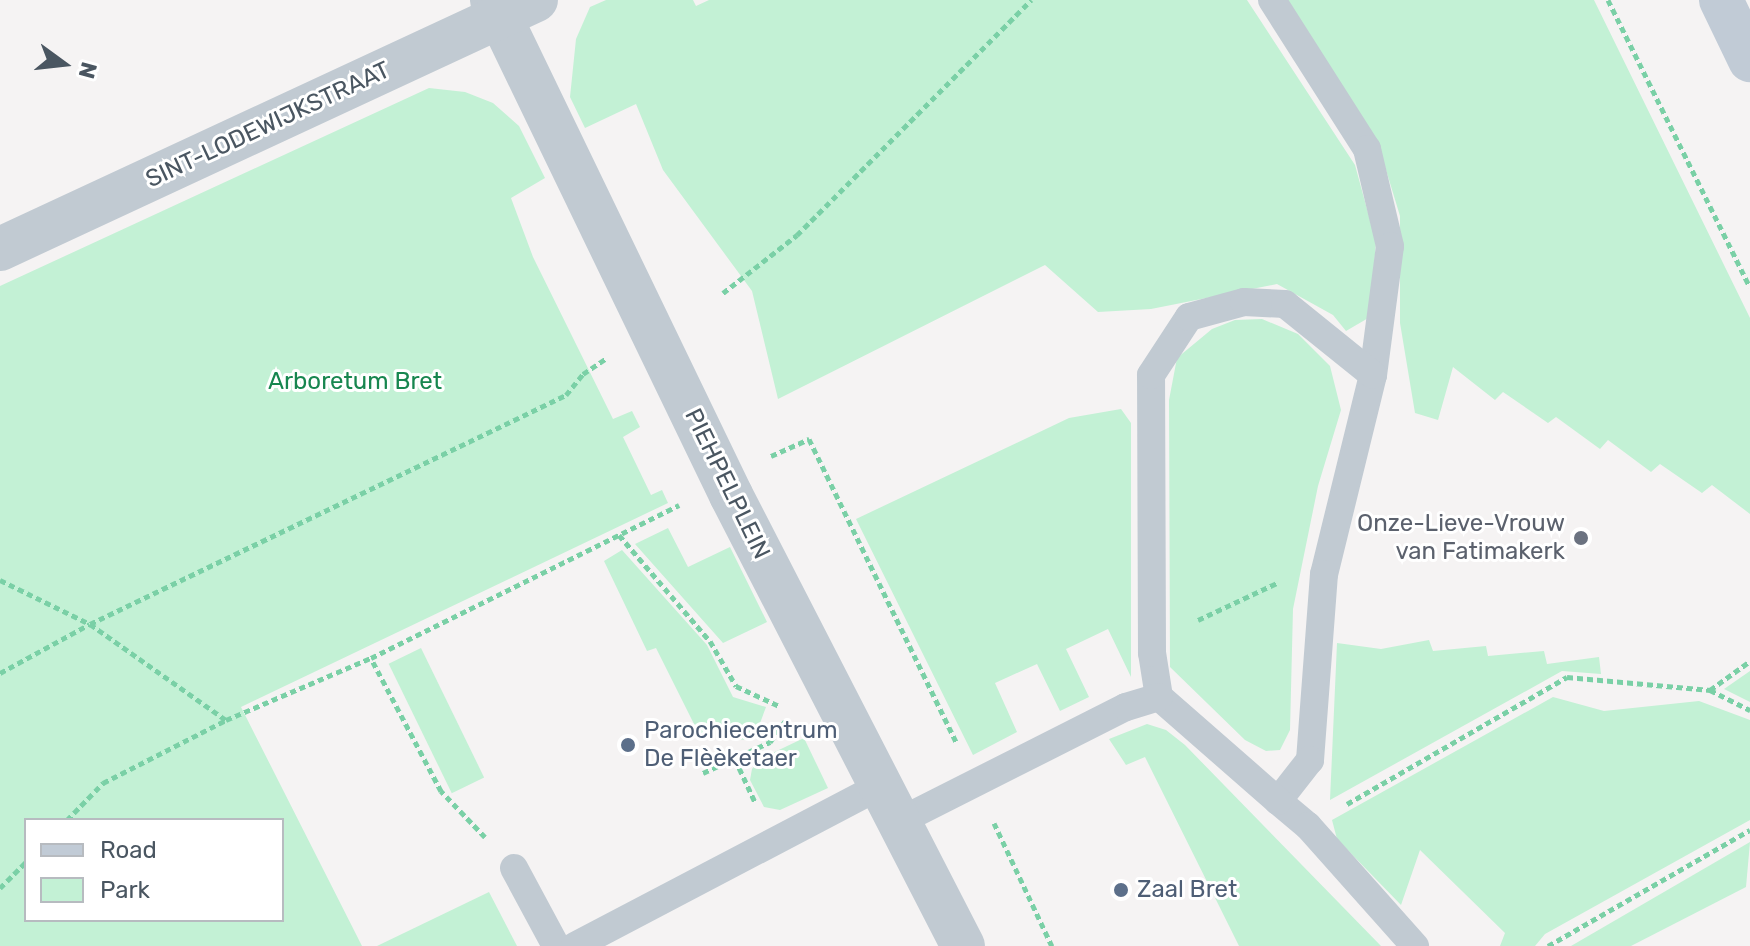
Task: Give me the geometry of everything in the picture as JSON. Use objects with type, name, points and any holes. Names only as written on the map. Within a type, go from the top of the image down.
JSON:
[{"type":"main road","points":[[1721,0],[1750,60]]},
{"type":"street","name":"SINT-LODEWIJKSTRAAT","points":[[0,249],[509,6]]},
{"type":"street","name":"PIEHPELPLEIN","points":[[509,6],[888,804],[963,946]]},
{"type":"lane","points":[[1272,0],[1367,149],[1390,246],[1373,375],[1327,559],[1310,760],[1278,801]]},
{"type":"lane","points":[[1373,375],[1285,304],[1244,302],[1189,317],[1151,375],[1152,641],[1159,697],[1308,826],[1415,946]]},
{"type":"lane","points":[[575,946],[888,804],[1126,707],[1159,697]]},
{"type":"lane","points":[[514,868],[556,946]]},
{"type":"path","points":[[723,293],[797,235],[1031,0]]},
{"type":"path","points":[[1608,0],[1750,287]]},
{"type":"path","points":[[0,673],[90,624],[566,395],[583,374]]},
{"type":"path","points":[[766,458],[809,439],[948,725]]},
{"type":"path","points":[[69,818],[103,783],[226,720],[371,658],[689,500]]},
{"type":"path","points":[[619,535],[710,641],[736,686],[792,711],[770,742],[703,773]]},
{"type":"path","points":[[1152,641],[1327,559]]},
{"type":"path","points":[[0,580],[90,624],[226,720]]},
{"type":"path","points":[[371,658],[441,791],[514,868]]},
{"type":"path","points":[[1710,690],[1750,661]]},
{"type":"path","points":[[1308,826],[1567,677],[1710,690],[1750,710]]},
{"type":"path","points":[[987,808],[1052,946]]},
{"type":"path","points":[[1548,946],[1750,830]]},
{"type":"path","points":[[0,888],[24,864]]},
{"type":"green space","points":[[606,0],[693,0],[696,6],[709,0],[1247,0],[1355,165],[1376,242],[1370,317],[1346,331],[1333,315],[1277,284],[1151,309],[1098,312],[1045,265],[778,399],[752,291],[663,170],[636,104],[585,128],[570,97],[576,39],[590,7]]},
{"type":"green space","points":[[1286,0],[1594,0],[1750,318],[1750,514],[1712,485],[1702,493],[1660,464],[1651,472],[1608,440],[1600,449],[1556,417],[1548,423],[1503,392],[1495,400],[1453,367],[1438,420],[1415,413],[1400,323],[1400,216],[1383,160]]},
{"type":"green space","name":"Arboretum Bret","points":[[429,88],[465,92],[493,103],[519,126],[545,178],[511,198],[533,257],[613,419],[632,411],[640,427],[623,437],[651,495],[662,490],[668,503],[241,707],[362,946],[0,946],[0,286]]},
{"type":"green space","points":[[1262,319],[1298,334],[1330,366],[1341,410],[1318,486],[1293,609],[1290,730],[1280,750],[1266,751],[1245,740],[1170,667],[1169,400],[1177,358],[1212,329],[1235,320]]},
{"type":"green space","points":[[1121,409],[1131,423],[1131,677],[1108,629],[1066,649],[1089,697],[1060,711],[1037,664],[995,683],[1017,732],[973,755],[856,519],[1069,418]]},
{"type":"green space","points":[[668,528],[688,567],[730,547],[767,622],[723,643],[635,544]]},
{"type":"green space","points":[[622,550],[707,645],[733,697],[766,707],[756,734],[745,740],[732,738],[718,727],[700,736],[656,648],[647,651],[604,561]]},
{"type":"green space","points":[[1429,640],[1433,651],[1486,646],[1488,656],[1544,651],[1547,664],[1599,657],[1601,674],[1562,671],[1330,800],[1337,643],[1381,649]]},
{"type":"green space","points":[[421,648],[484,777],[452,793],[389,664]]},
{"type":"green space","points":[[1750,671],[1750,702],[1724,689]]},
{"type":"green space","points":[[1553,697],[1604,711],[1699,701],[1750,720],[1750,820],[1545,934],[1535,946],[1500,946],[1505,933],[1420,850],[1401,905],[1337,839],[1332,820]]},
{"type":"green space","points":[[1147,724],[1166,730],[1185,745],[1381,946],[1239,946],[1145,757],[1126,765],[1109,739]]},
{"type":"green space","points":[[804,738],[828,788],[780,810],[764,807],[750,780],[752,769],[760,759]]},
{"type":"green space","points":[[1750,842],[1746,887],[1631,946],[1571,946]]},
{"type":"green space","points":[[489,892],[517,946],[377,946]]},
{"type":"place","name":"Onze-Lieve-Vrouw van Fatimakerk","points":[[1581,538]]},
{"type":"place","name":"Parochiecentrum De Flèèketaer","points":[[628,745]]},
{"type":"place","name":"Zaal Bret","points":[[1121,890]]}]
